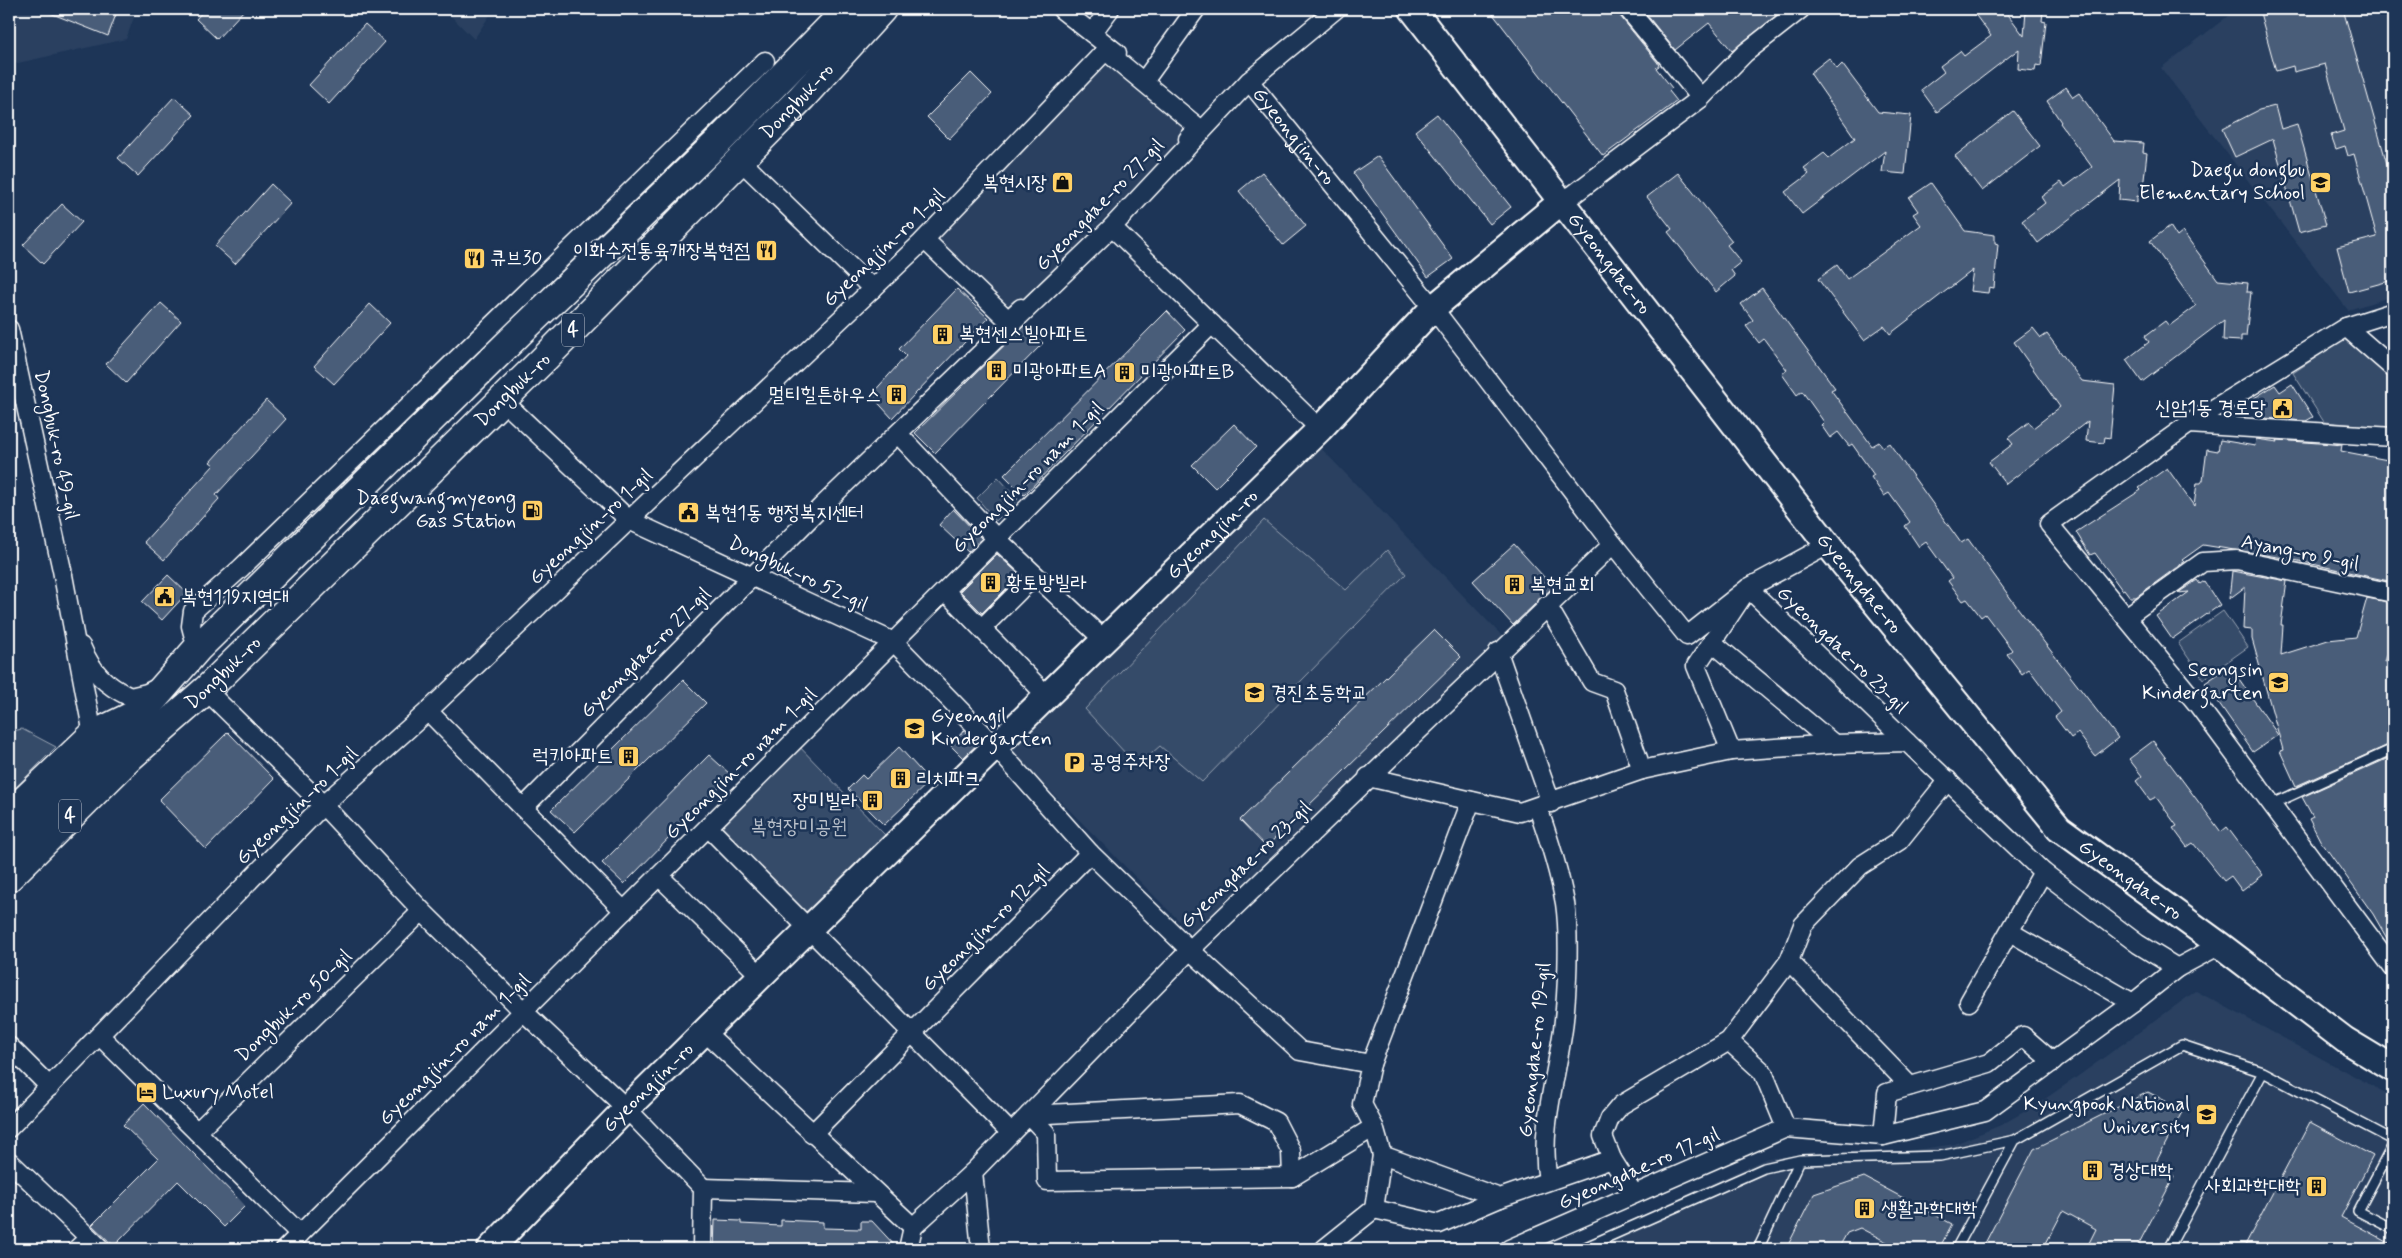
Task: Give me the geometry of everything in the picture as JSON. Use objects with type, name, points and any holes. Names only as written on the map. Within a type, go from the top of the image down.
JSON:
[{"type":"main road","name":"Dongbuk-ro","points":[[114,744],[140,712],[198,649],[520,332],[722,139],[848,9]]},
{"type":"main road","name":"Dongbuk-ro","points":[[114,744],[180,713],[206,690],[502,400],[802,97],[882,9]]},
{"type":"main road","points":[[9,894],[127,783],[180,713]]},
{"type":"main road","points":[[9,815],[114,744]]},
{"type":"main road","name":"4","points":[[9,848],[114,744]]},
{"type":"main road","name":"4","points":[[9,877],[114,744]]},
{"type":"street","points":[[924,242],[1008,320],[1113,217],[1199,128],[1092,34],[1060,9]]},
{"type":"street","points":[[1092,34],[1110,9]]},
{"type":"street","points":[[1147,77],[1196,9]]},
{"type":"street","name":"Gyeongdae-ro 27-gil","points":[[523,808],[752,576],[1112,227],[1249,81],[1336,9]]},
{"type":"street","name":"Gyeongdae-ro","points":[[1412,9],[1828,545],[2060,828],[2220,945],[2345,1040],[2393,1069]]},
{"type":"street","points":[[1562,201],[1574,194],[1701,98],[1745,53],[1801,9]]},
{"type":"street","points":[[1632,10],[1701,98]]},
{"type":"street","points":[[1108,49],[1208,125]]},
{"type":"street","name":"Gyeongjin-ro 1-gil","points":[[9,1128],[323,805],[428,711],[924,242],[1108,49]]},
{"type":"street","points":[[198,649],[191,626],[192,611],[241,568],[765,61]]},
{"type":"street","name":"Gyeongjin-ro","points":[[1249,81],[1433,308],[1613,544]]},
{"type":"street","points":[[740,160],[874,289]]},
{"type":"street","name":"Gyeongjin-ro","points":[[490,1249],[761,976],[1320,429],[1433,308],[1562,201]]},
{"type":"street","points":[[1112,227],[1320,429]]},
{"type":"street","points":[[924,242],[1009,326]]},
{"type":"street","points":[[2393,312],[2346,326],[2189,424],[2050,524],[2198,706],[2393,968]]},
{"type":"street","name":"Gyeongjin-ro nam 1-gil","points":[[285,1249],[1212,324]]},
{"type":"street","points":[[2346,326],[2393,368]]},
{"type":"street","name":"Dongbuk-ro 49-gil","points":[[9,328],[62,570],[71,621]]},
{"type":"street","name":"Dongbuk-ro 52-gil","points":[[502,400],[629,520],[894,642],[995,746]]},
{"type":"street","points":[[2189,424],[2393,437]]},
{"type":"street","points":[[898,434],[997,539],[1104,640]]},
{"type":"street","name":"Gyeongdae-ro 23-gil","points":[[913,1227],[973,1172],[1190,950],[1498,652],[1613,544],[1687,636],[1748,588],[1828,545]]},
{"type":"street","name":"Ayang-ro 9-gil","points":[[2126,616],[2203,562],[2238,560],[2393,593]]},
{"type":"street","points":[[982,628],[1035,575]]},
{"type":"street","points":[[1731,751],[1696,666],[1748,588]]},
{"type":"street","name":"Gyeongdae-ro 23-gil","points":[[1748,588],[1907,742]]},
{"type":"street","points":[[945,591],[1047,696]]},
{"type":"street","points":[[1547,605],[1592,682],[1614,690],[1642,770]]},
{"type":"street","points":[[71,621],[88,662],[110,688],[130,697],[147,693],[168,682]]},
{"type":"street","points":[[71,621],[114,744]]},
{"type":"street","points":[[1712,643],[1834,744]]},
{"type":"street","name":"Gyeongdae-ro 19-gil","points":[[1498,652],[1524,724],[1545,805],[1552,850],[1565,905],[1567,966],[1563,1028],[1546,1119],[1545,1164],[1548,1181]]},
{"type":"street","points":[[206,690],[323,805],[422,911],[524,1012],[627,1109],[703,1188],[874,1193]]},
{"type":"street","points":[[428,711],[624,911]]},
{"type":"street","points":[[1368,777],[1520,812],[1545,805],[1642,770],[1731,751],[1834,744],[1907,742],[2043,872],[2138,944],[2177,968],[2220,945]]},
{"type":"street","points":[[995,746],[1090,853],[1190,950],[1300,1051],[1371,1064]]},
{"type":"street","points":[[1634,1194],[1612,1159],[1603,1136],[1610,1118],[1621,1105],[1729,1041],[1789,961],[1803,925],[1860,866],[1899,841],[1948,780]]},
{"type":"street","points":[[1324,1249],[1374,1209],[1382,1155],[1374,1127],[1362,1104],[1371,1064],[1471,801]]},
{"type":"street","points":[[708,827],[1011,1133]]},
{"type":"street","name":"Gyeongjin-ro 12-gil","points":[[912,1033],[1090,853]]},
{"type":"street","points":[[1969,1002],[2043,872]]},
{"type":"street","points":[[659,876],[761,976]]},
{"type":"street","name":"Dongbuk-ro 50-gil","points":[[202,1137],[422,911]]},
{"type":"street","points":[[2010,932],[2133,1004]]},
{"type":"street","points":[[1789,961],[1910,1086]]},
{"type":"street","name":"Gyeongdae-ro 17-gil","points":[[1509,1249],[1786,1128],[1883,1136],[1985,1111],[2133,1004],[2177,968]]},
{"type":"street","points":[[705,1032],[874,1193],[913,1227],[908,1249]]},
{"type":"street","points":[[812,1134],[912,1033]]},
{"type":"street","points":[[100,1036],[300,1234]]},
{"type":"street","points":[[1883,1136],[1887,1093],[1988,1063],[2023,1036],[2053,1062]]},
{"type":"street","points":[[1729,1041],[1764,1072],[1786,1128]]},
{"type":"street","points":[[9,1046],[50,1087]]},
{"type":"street","points":[[1029,1115],[1240,1104],[1276,1122],[1291,1152],[1292,1177]]},
{"type":"street","points":[[1029,1115],[1046,1133],[1047,1181],[1292,1177],[1374,1127]]},
{"type":"street","points":[[1382,1155],[1500,1198]]},
{"type":"street","points":[[1374,1209],[1439,1224],[1500,1198],[1612,1159]]},
{"type":"street","points":[[9,1161],[89,1245]]},
{"type":"street","points":[[973,1172],[981,1249]]},
{"type":"street","points":[[702,1249],[703,1188]]},
{"type":"lane","points":[[2270,805],[2393,750]]},
{"type":"lane","points":[[1581,1249],[1764,1168],[1800,1160],[1940,1156],[2015,1140],[2182,1045],[2263,1072],[2393,1140]]},
{"type":"lane","points":[[2168,1249],[2263,1072]]},
{"type":"lane","points":[[1956,1249],[2015,1140]]},
{"type":"lane","points":[[2393,1145],[2358,1211],[2393,1229]]},
{"type":"lane","points":[[1758,1249],[1800,1160]]},
{"type":"shaded area","points":[[9,9],[137,9],[126,39],[9,65]]},
{"type":"shaded area","points":[[444,9],[494,9],[474,39]]},
{"type":"shaded area","name":"Daegu dongbu Elementary School","points":[[2237,9],[2393,9],[2393,296],[2348,310],[2161,68]]},
{"type":"shaded area","name":"복현시장","points":[[1110,52],[1198,123],[1008,316],[930,242]]},
{"type":"shaded area","name":"경진초등학교","points":[[1316,443],[1503,637],[1197,939],[1008,748]]},
{"type":"shaded area","name":"Kyungpook National University","points":[[2196,991],[2393,1097],[2393,1249],[1568,1249],[1767,1158],[1915,1150],[1955,1144],[2001,1125],[2036,1105]]},
{"type":"green space","points":[[2346,337],[2393,380],[2393,428],[2324,422],[2293,373]]},
{"type":"green space","points":[[998,477],[1018,499],[996,521],[977,498]]},
{"type":"green space","points":[[1264,520],[1346,590],[1387,550],[1406,574],[1202,782],[1160,746],[1137,766],[1085,709]]},
{"type":"green space","points":[[2223,611],[2248,647],[2203,679],[2178,643]]},
{"type":"green space","points":[[22,729],[56,747],[9,794],[9,732]]},
{"type":"green space","name":"복현장미공원","points":[[793,740],[885,835],[806,914],[713,819]]},
{"type":"building","points":[[40,9],[118,9],[108,36]]},
{"type":"building","points":[[205,9],[245,9],[217,39],[196,19]]},
{"type":"building","points":[[1489,9],[1618,9],[1620,16],[1658,63],[1659,66],[1656,68],[1672,88],[1669,91],[1677,101],[1603,156]]},
{"type":"building","points":[[1642,9],[1784,9],[1732,51],[1709,23],[1675,50]]},
{"type":"building","points":[[1971,9],[2004,9],[2024,36],[2026,11],[2043,12],[2042,21],[2046,22],[2041,66],[2036,65],[2035,71],[2018,69],[2019,49],[1937,112],[1921,90],[1944,72],[1940,66],[1960,51],[1964,56],[1991,36]]},
{"type":"building","points":[[2259,9],[2343,9],[2393,185],[2393,280],[2349,292],[2337,247],[2377,237],[2354,154],[2348,156],[2345,146],[2336,149],[2331,135],[2344,131],[2325,64],[2294,72],[2293,66],[2276,71]]},
{"type":"building","points":[[365,24],[385,42],[329,104],[309,85]]},
{"type":"building","points":[[1829,58],[1837,69],[1842,64],[1878,112],[1911,115],[1905,174],[1882,172],[1885,151],[1802,214],[1785,192],[1809,174],[1804,168],[1824,153],[1829,158],[1855,138],[1810,73]]},
{"type":"building","points":[[971,73],[992,94],[949,139],[927,117]]},
{"type":"building","points":[[2066,87],[2073,97],[2079,93],[2114,141],[2144,143],[2143,152],[2147,153],[2142,197],[2137,196],[2137,202],[2119,200],[2120,180],[2038,243],[2022,221],[2045,203],[2041,197],[2061,182],[2065,187],[2092,167],[2060,123],[2047,101]]},
{"type":"building","points":[[174,97],[194,115],[138,176],[118,158]]},
{"type":"building","points":[[2275,106],[2281,129],[2297,124],[2326,225],[2299,232],[2273,139],[2235,157],[2222,129],[2259,110]]},
{"type":"building","points":[[2013,111],[2040,146],[1982,191],[1955,156]]},
{"type":"building","points":[[1437,114],[1511,207],[1490,224],[1415,131]]},
{"type":"building","points":[[1378,156],[1453,259],[1428,277],[1353,173]]},
{"type":"building","points":[[1262,172],[1306,226],[1283,245],[1239,191]]},
{"type":"building","points":[[1678,173],[1732,241],[1727,245],[1741,262],[1731,270],[1735,276],[1716,292],[1668,232],[1672,229],[1647,197]]},
{"type":"building","points":[[1931,183],[1965,231],[1995,235],[1995,243],[1998,244],[1994,288],[1989,287],[1988,293],[1970,291],[1973,270],[1890,334],[1884,326],[1864,340],[1818,279],[1837,265],[1847,279],[1921,225],[1913,214],[1918,211],[1909,198]]},
{"type":"building","points":[[271,184],[291,203],[235,264],[215,246]]},
{"type":"building","points":[[62,204],[82,222],[43,264],[23,245]]},
{"type":"building","points":[[2170,226],[2177,237],[2183,232],[2218,280],[2248,283],[2247,292],[2251,292],[2246,336],[2241,336],[2241,341],[2223,340],[2224,320],[2142,382],[2126,360],[2149,342],[2145,336],[2165,321],[2169,326],[2196,306],[2150,241]]},
{"type":"building","points":[[1762,288],[1835,388],[1831,390],[1872,446],[1879,442],[1883,447],[1889,443],[1961,543],[1968,539],[2017,607],[2118,738],[2095,756],[2078,733],[2071,738],[2055,717],[2061,712],[2029,669],[2022,674],[2007,654],[2012,650],[1985,614],[1981,617],[1967,599],[1963,601],[1948,581],[1952,578],[1926,542],[1919,547],[1905,526],[1910,522],[1889,493],[1884,496],[1871,477],[1874,475],[1852,444],[1849,446],[1838,432],[1830,438],[1821,425],[1824,422],[1802,391],[1797,395],[1782,374],[1787,370],[1764,339],[1759,343],[1746,326],[1753,320],[1741,304]]},
{"type":"building","name":"복현센스빌아파트","points":[[957,289],[988,318],[892,418],[871,395],[906,356],[899,349]]},
{"type":"building","points":[[161,303],[181,321],[126,383],[106,364]]},
{"type":"building","points":[[370,304],[390,323],[334,384],[314,366]]},
{"type":"building","name":"미광아파트B","points":[[1167,311],[1185,330],[1024,495],[1004,475]]},
{"type":"building","name":"미광아파트A","points":[[1025,325],[1043,343],[935,453],[915,433]]},
{"type":"building","points":[[2033,328],[2041,338],[2047,334],[2082,381],[2115,385],[2110,438],[2105,437],[2104,443],[2086,441],[2088,421],[2006,484],[1989,462],[2013,444],[2008,438],[2029,422],[2033,428],[2060,407],[2014,342]]},
{"type":"building","name":"신암1동 경로당","points":[[2292,384],[2313,417],[2306,421],[2263,418],[2251,400],[2275,385],[2280,392]]},
{"type":"building","points":[[266,400],[286,419],[216,495],[219,499],[164,560],[144,542],[214,465],[210,462]]},
{"type":"building","points":[[1234,424],[1256,447],[1215,488],[1192,465]]},
{"type":"building","points":[[2256,439],[2342,445],[2341,451],[2393,461],[2393,582],[2290,559],[2203,545],[2182,560],[2184,562],[2136,597],[2130,597],[2124,589],[2122,590],[2095,553],[2090,555],[2076,532],[2141,490],[2139,488],[2167,468],[2194,506],[2197,483],[2201,483],[2203,480],[2207,449],[2218,451],[2220,440],[2255,446]]},
{"type":"building","points":[[953,509],[982,539],[968,552],[939,525]]},
{"type":"building","name":"복현교회","points":[[1514,544],[1553,587],[1513,625],[1473,581]]},
{"type":"building","name":"황토방빌라","points":[[997,554],[1020,575],[982,613],[960,591]]},
{"type":"building","points":[[2232,571],[2287,581],[2281,625],[2283,625],[2281,655],[2328,640],[2356,637],[2367,598],[2393,603],[2393,634],[2385,662],[2393,659],[2393,743],[2296,786],[2280,751],[2283,750],[2252,639],[2252,630],[2243,629],[2245,587],[2229,599]]},
{"type":"building","name":"복현119지역대","points":[[168,575],[187,593],[162,620],[142,602]]},
{"type":"building","points":[[2197,580],[2200,584],[2204,581],[2220,605],[2172,639],[2156,616],[2189,592],[2178,593]]},
{"type":"building","points":[[1434,630],[1461,657],[1266,847],[1240,820]]},
{"type":"building","points":[[2230,666],[2278,735],[2253,752],[2205,683]]},
{"type":"building","name":"럭키아파트","points":[[683,680],[706,703],[575,832],[551,810]]},
{"type":"building","points":[[964,730],[978,744],[963,758],[951,746]]},
{"type":"building","points":[[228,732],[274,779],[206,849],[159,800]]},
{"type":"building","points":[[2153,741],[2221,832],[2227,827],[2263,875],[2242,891],[2231,876],[2224,881],[2193,843],[2187,847],[2173,828],[2177,826],[2156,797],[2150,800],[2136,781],[2142,776],[2129,759]]},
{"type":"building","name":"리치파크","points":[[899,747],[930,781],[884,825],[848,789],[862,775],[866,779]]},
{"type":"building","name":"럭키아파트","points":[[709,755],[731,775],[624,884],[602,863]]},
{"type":"building","points":[[2393,756],[2393,949],[2373,914],[2322,844],[2309,819],[2313,817],[2302,797]]},
{"type":"building","name":"경상대학","points":[[2148,1092],[2183,1110],[2154,1166],[2174,1177],[2136,1249],[2086,1249],[2096,1229],[2063,1211],[2043,1249],[1982,1249],[2034,1149]]},
{"type":"building","points":[[144,1103],[245,1206],[224,1227],[178,1181],[114,1246],[92,1225],[158,1159],[123,1125]]},
{"type":"building","name":"사회과학대학","points":[[2310,1122],[2373,1156],[2341,1217],[2393,1245],[2393,1249],[2243,1249]]},
{"type":"building","name":"생활과학대학","points":[[1864,1177],[1952,1224],[1939,1249],[1900,1249],[1860,1228],[1847,1233],[1838,1249],[1786,1249],[1814,1194]]},
{"type":"building","points":[[715,1220],[741,1221],[741,1224],[781,1226],[781,1220],[823,1222],[823,1228],[861,1229],[861,1221],[872,1221],[898,1249],[714,1249]]},
{"type":"place","name":"Daegu dongbu Elementary School","points":[[2321,182]]},
{"type":"place","name":"복현시장","points":[[1063,183]]},
{"type":"place","name":"이화수전통육개장복현점","points":[[766,251]]},
{"type":"place","name":"큐브30","points":[[474,258]]},
{"type":"place","name":"복현센스빌아파트","points":[[943,334]]},
{"type":"place","name":"미광아파트A","points":[[997,371]]},
{"type":"place","name":"미광아파트B","points":[[1125,372]]},
{"type":"place","name":"멀티힐튼하우스","points":[[897,395]]},
{"type":"place","name":"신암1동 경로당","points":[[2282,408]]},
{"type":"place","name":"Daegwangmyeong Gas Station","points":[[532,510]]},
{"type":"place","name":"복현1동 행정복지센터","points":[[689,513]]},
{"type":"place","name":"황토방빌라","points":[[990,583]]},
{"type":"place","name":"복현교회","points":[[1514,585]]},
{"type":"place","name":"복현119지역대","points":[[165,597]]},
{"type":"place","name":"Seongsin Kindergarten","points":[[2279,682]]},
{"type":"place","name":"경진초등학교","points":[[1255,693]]},
{"type":"place","name":"Gyeongil Kindergarten","points":[[915,728]]},
{"type":"place","name":"럭키아파트","points":[[629,756]]},
{"type":"place","name":"공영주차장","points":[[1074,762]]},
{"type":"place","name":"리치파크","points":[[900,779]]},
{"type":"place","name":"장미빌라","points":[[873,801]]},
{"type":"place","name":"Luxury Motel","points":[[146,1092]]},
{"type":"place","name":"Kyungpook National University","points":[[2206,1115]]},
{"type":"place","name":"경상대학","points":[[2093,1171]]},
{"type":"place","name":"사회과학대학","points":[[2317,1186]]},
{"type":"place","name":"생활과학대학","points":[[1865,1209]]}]
